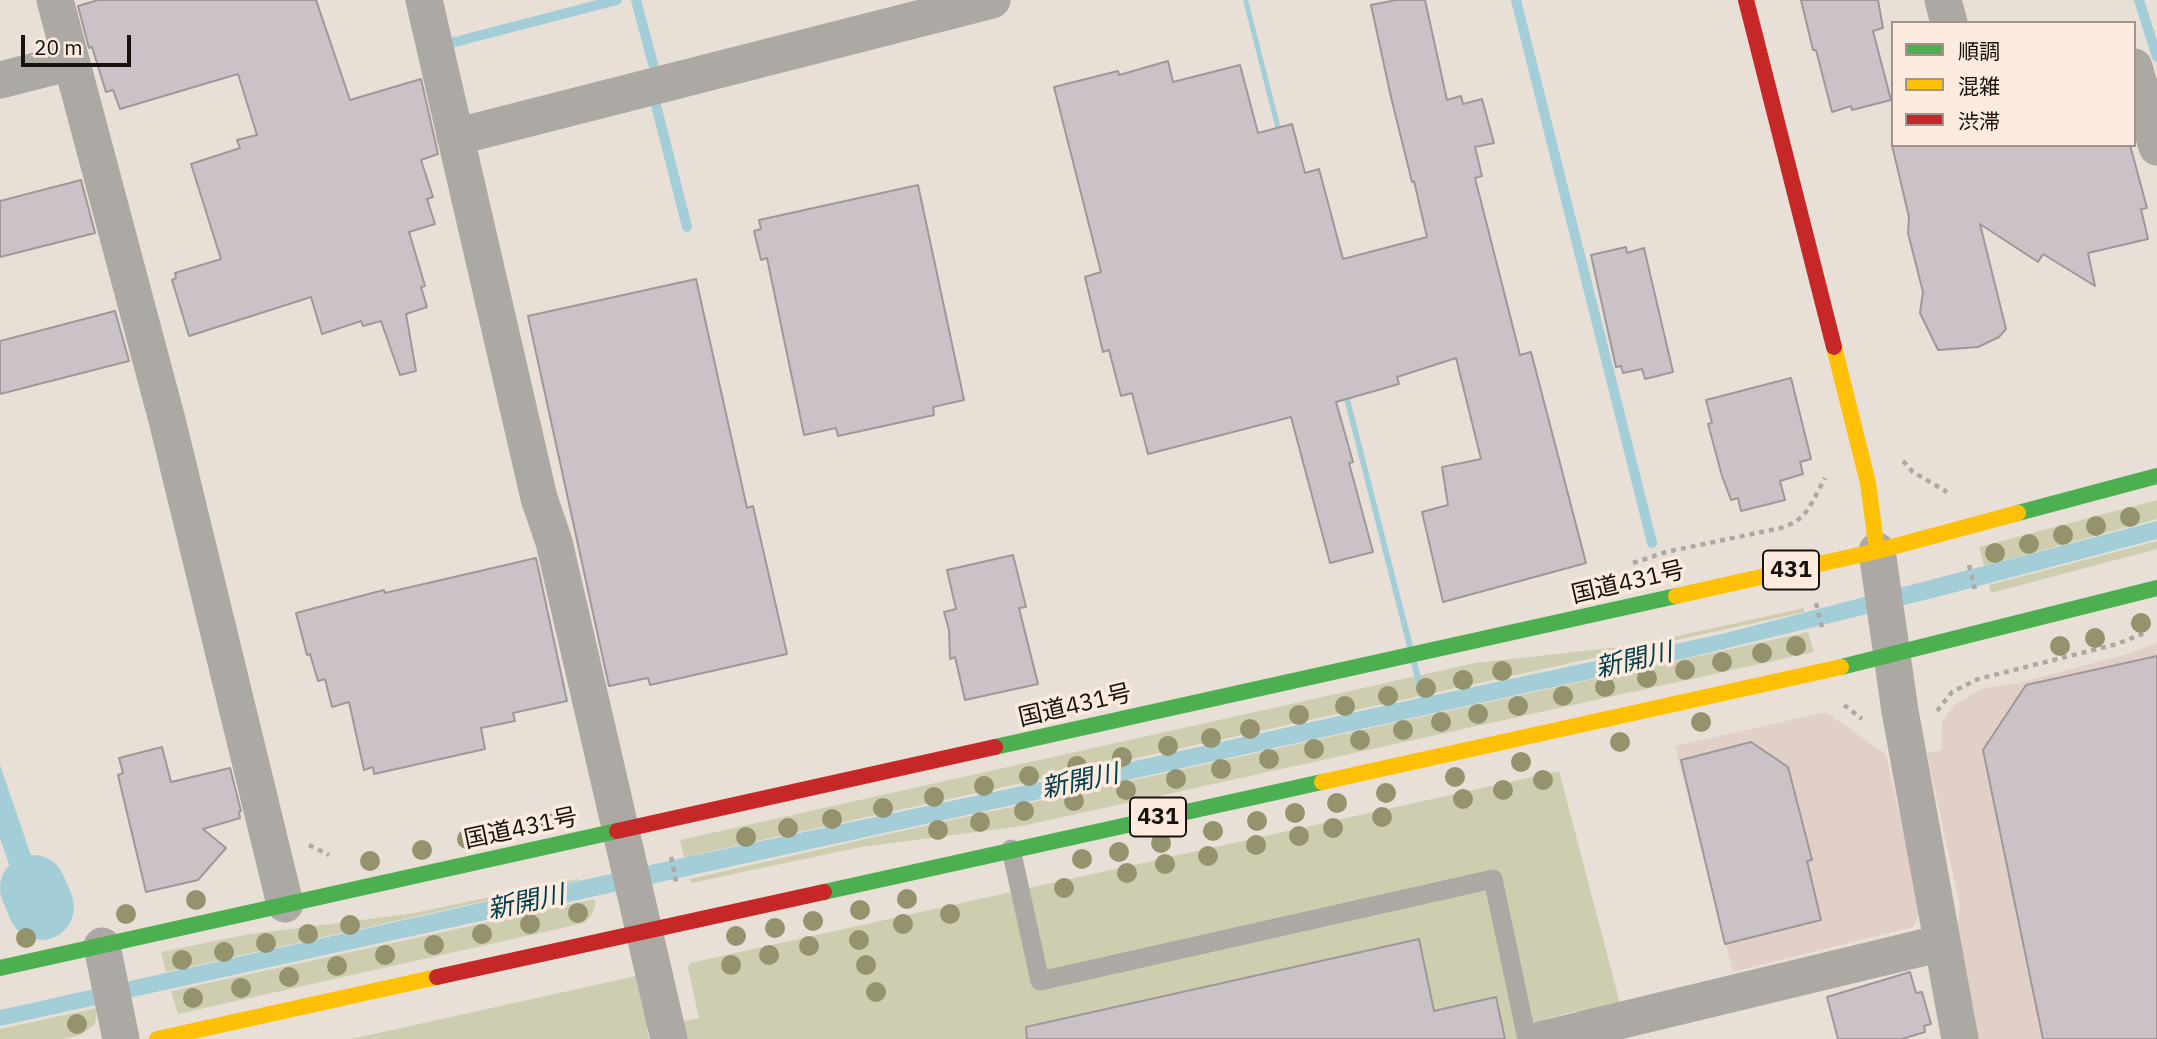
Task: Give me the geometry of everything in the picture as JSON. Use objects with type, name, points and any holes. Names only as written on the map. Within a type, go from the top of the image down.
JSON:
[{"type":"main road","points":[[1746,0],[1868,483],[1879,561]]},
{"type":"main road","name":"国道431号","points":[[0,968],[104,954],[285,904],[624,836],[1422,652],[1879,561],[2157,477]]},
{"type":"main road","name":"431","points":[[157,1039],[644,925],[1011,849],[1891,643],[2157,588]]},
{"type":"street","points":[[55,0],[167,420],[285,904]]},
{"type":"street","points":[[424,0],[538,498],[554,542],[669,1039]]},
{"type":"street","points":[[455,137],[992,0]]},
{"type":"street","points":[[1943,0],[1948,21]]},
{"type":"street","points":[[0,80],[71,62]]},
{"type":"street","points":[[2136,74],[2157,147]]},
{"type":"street","points":[[1879,561],[1900,711],[1960,1039]]},
{"type":"street","points":[[1544,1039],[1942,943]]},
{"type":"street","points":[[104,954],[121,1033]]},
{"type":"lane","points":[[1011,849],[1040,981],[1493,879],[1527,1039]]},
{"type":"path","points":[[1901,458],[1913,472],[1953,495]]},
{"type":"path","points":[[1627,566],[1666,552],[1781,528],[1796,522],[1818,494],[1825,481],[1826,471]]},
{"type":"path","points":[[1818,494],[1826,492]]},
{"type":"path","points":[[1968,560],[1977,598]]},
{"type":"path","points":[[1816,602],[1825,638]]},
{"type":"path","points":[[1933,723],[1936,712],[1952,692],[1978,679],[2117,644],[2157,629]]},
{"type":"path","points":[[670,855],[678,890]]},
{"type":"shaded area","points":[[2157,643],[2157,1039],[1970,1039],[1954,959],[1960,906],[1927,753],[1942,750],[1942,722],[1955,704],[1984,688],[2019,683],[2131,653]]},
{"type":"shaded area","points":[[1826,712],[1886,755],[1921,909],[1913,927],[1733,972],[1675,746]]},
{"type":"green space","points":[[2157,500],[2157,519],[1984,566],[1979,547]]},
{"type":"green space","points":[[2157,541],[2157,549],[1991,593],[1989,585]]},
{"type":"green space","points":[[1804,608],[1804,612],[684,857],[680,840],[1475,663],[1637,645]]},
{"type":"green space","points":[[1808,632],[1814,652],[1022,826],[861,847],[691,883],[690,879],[865,839]]},
{"type":"green space","points":[[1559,771],[1622,1011],[1582,1021],[1576,1011],[1545,1019],[1547,1039],[684,1039],[680,1022],[699,1018],[688,968],[690,963]]},
{"type":"green space","points":[[580,880],[166,972],[161,952],[250,934],[409,914]]},
{"type":"green space","points":[[595,899],[591,916],[584,923],[178,1014],[171,991]]},
{"type":"green space","points":[[636,976],[651,1028],[647,1029],[649,1039],[351,1039]]},
{"type":"green space","points":[[97,1008],[95,1024],[81,1035],[63,1039],[0,1039],[0,1029]]},
{"type":"water","name":"新開川","points":[[1243,0],[1248,0],[1426,697],[1722,634],[2157,521],[2157,539],[1941,596],[1691,657],[0,1026],[0,1010],[700,854],[1420,698]]},
{"type":"water","points":[[0,765],[35,867],[12,873],[0,838]]},
{"type":"building","points":[[98,0],[316,0],[350,100],[421,79],[438,154],[421,160],[433,197],[427,199],[435,224],[409,232],[425,286],[421,287],[427,307],[406,314],[416,371],[400,375],[381,321],[363,326],[361,321],[322,334],[311,297],[189,336],[172,280],[176,278],[175,273],[221,259],[191,164],[240,148],[237,140],[257,135],[238,74],[120,109],[113,90],[106,92],[92,47],[89,48],[78,6]]},
{"type":"building","points":[[1396,0],[1425,0],[1447,100],[1461,96],[1463,104],[1482,99],[1494,143],[1475,147],[1482,176],[1475,178],[1520,355],[1531,352],[1586,563],[1443,602],[1422,512],[1448,505],[1442,467],[1481,459],[1456,358],[1397,377],[1399,384],[1336,402],[1353,462],[1349,463],[1373,552],[1330,563],[1291,417],[1148,454],[1132,393],[1121,396],[1109,350],[1103,352],[1085,277],[1101,272],[1054,87],[1118,71],[1119,75],[1168,61],[1173,82],[1240,65],[1258,133],[1292,124],[1305,173],[1319,169],[1343,259],[1427,237],[1391,97],[1371,5]]},
{"type":"building","points":[[1801,0],[1878,0],[1883,28],[1873,31],[1891,100],[1832,112]]},
{"type":"building","points":[[1892,147],[2131,147],[2147,208],[2141,209],[2148,239],[2088,253],[2095,286],[2043,254],[2038,262],[1980,224],[2006,329],[1999,337],[1978,347],[1938,350],[1920,313],[1923,292],[1908,233],[1909,217]]},
{"type":"building","points":[[81,180],[95,233],[0,257],[0,201]]},
{"type":"building","points":[[918,185],[964,400],[933,407],[934,415],[838,436],[836,428],[804,435],[767,258],[761,260],[754,231],[761,229],[759,220]]},
{"type":"building","points":[[1626,247],[1627,253],[1644,248],[1673,372],[1645,379],[1642,369],[1623,373],[1621,366],[1616,367],[1591,255]]},
{"type":"building","points":[[696,279],[747,508],[753,506],[787,654],[650,685],[648,678],[609,686],[528,316]]},
{"type":"building","points":[[115,311],[129,361],[0,394],[0,341]]},
{"type":"building","points":[[1791,378],[1811,459],[1800,462],[1803,474],[1780,481],[1785,500],[1741,511],[1738,498],[1731,500],[1722,476],[1708,424],[1712,423],[1706,400]]},
{"type":"building","points":[[1013,555],[1026,607],[1019,608],[1038,684],[965,700],[955,657],[950,659],[949,630],[944,612],[956,609],[947,570]]},
{"type":"building","points":[[536,558],[567,701],[513,713],[515,721],[481,728],[485,749],[374,774],[373,767],[364,770],[349,702],[332,707],[325,679],[318,681],[310,654],[307,655],[296,613],[384,590],[385,593]]},
{"type":"building","points":[[2157,656],[2157,1039],[2043,1039],[1983,750],[2026,685]]},
{"type":"building","points":[[1751,742],[1788,767],[1812,860],[1807,861],[1821,920],[1725,944],[1681,760]]},
{"type":"building","points":[[162,747],[171,782],[230,768],[241,811],[240,818],[203,829],[226,848],[198,880],[146,892],[118,775],[123,773],[119,758]]},
{"type":"building","points":[[1419,939],[1434,1011],[1496,997],[1505,1039],[1027,1039],[1026,1027]]},
{"type":"building","points":[[1910,972],[1916,993],[1922,992],[1931,1024],[1924,1026],[1925,1032],[1902,1039],[1838,1039],[1827,997]]},
{"type":"waterway","points":[[443,45],[617,0]]},
{"type":"waterway","points":[[636,0],[653,64]]},
{"type":"waterway","points":[[1516,0],[1652,543]]},
{"type":"waterway","points":[[2139,0],[2157,57]]},
{"type":"waterway","points":[[654,97],[687,227]]},
{"type":"waterway","points":[[33,888],[41,907]]},
{"type":"traffic: fast","points":[[2018,513],[2157,476]]},
{"type":"traffic: fast","points":[[1841,667],[2157,588]]},
{"type":"traffic: fast","points":[[995,747],[1676,596]]},
{"type":"traffic: fast","points":[[824,892],[1322,782]]},
{"type":"traffic: fast","points":[[0,968],[617,831]]},
{"type":"traffic: slow","points":[[1834,347],[1868,483],[1877,551]]},
{"type":"traffic: slow","points":[[1676,596],[1877,551],[2018,513]]},
{"type":"traffic: slow","points":[[1322,782],[1841,667]]},
{"type":"traffic: slow","points":[[157,1039],[437,977]]},
{"type":"traffic: jam","points":[[1746,0],[1834,347]]},
{"type":"traffic: jam","points":[[617,831],[995,747]]},
{"type":"traffic: jam","points":[[437,977],[824,892]]}]
